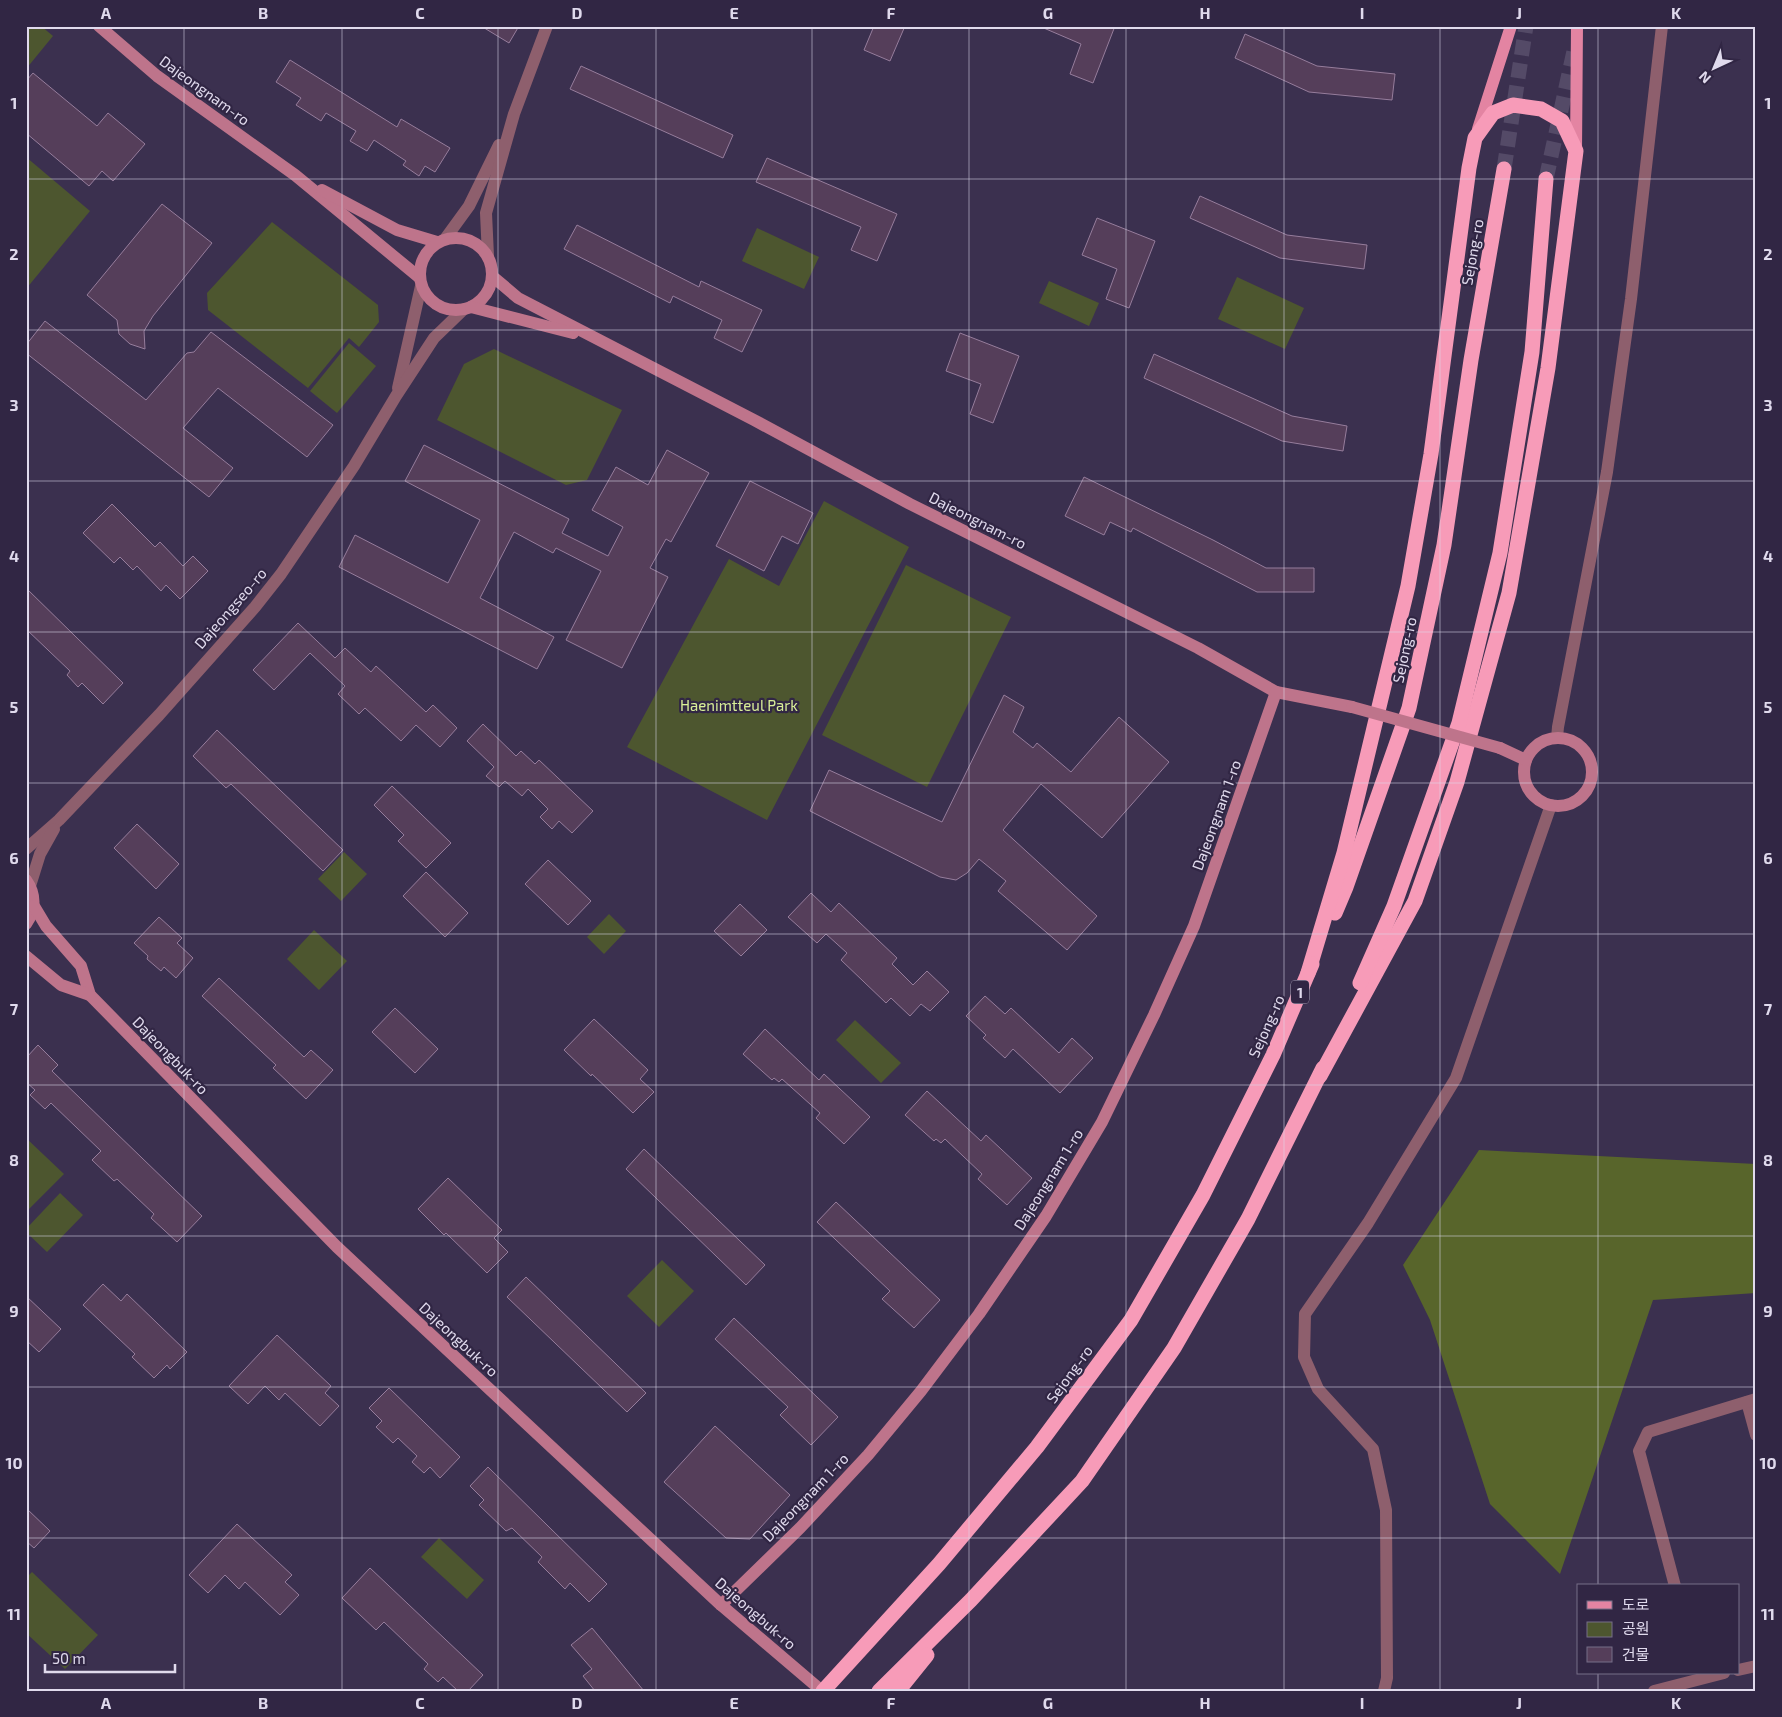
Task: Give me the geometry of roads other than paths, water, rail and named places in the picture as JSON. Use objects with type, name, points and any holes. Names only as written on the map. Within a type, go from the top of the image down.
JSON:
[{"type":"highway","points":[[879,1691],[971,1600],[1082,1481],[1174,1348],[1248,1219],[1320,1076],[1415,901],[1457,782],[1509,593],[1548,368],[1576,151],[1562,121],[1541,109],[1513,105],[1493,113],[1475,138],[1469,168],[1431,454],[1408,586],[1344,853],[1308,973]]},
{"type":"highway","name":"Sejong-ro","points":[[823,1691],[940,1564],[1037,1447],[1130,1320],[1203,1195],[1273,1055],[1346,887],[1410,708],[1444,545],[1471,360],[1504,169]]},
{"type":"highway","points":[[1320,1076],[1394,906],[1459,723],[1501,544],[1532,352],[1546,179]]},
{"type":"highway","points":[[898,1691],[971,1600]]},
{"type":"main road","points":[[1475,138],[1511,26]]},
{"type":"main road","points":[[1576,151],[1577,26]]},
{"type":"street","name":"Dajeongnam-ro","points":[[99,26],[157,76],[296,175]]},
{"type":"street","points":[[488,256],[486,214],[514,114],[547,26]]},
{"type":"street","points":[[1557,738],[1607,472],[1631,299],[1662,26]]},
{"type":"street","points":[[396,396],[421,282],[420,264],[426,252],[441,240],[469,206],[514,114]]},
{"type":"street","points":[[296,175],[397,230],[441,240],[462,238],[476,244],[488,256],[492,265],[492,276],[490,288],[482,299],[468,308]]},
{"type":"street","points":[[296,175],[421,282],[428,297],[438,306],[451,310],[468,308],[597,339]]},
{"type":"street","points":[[492,276],[518,298],[597,339]]},
{"type":"street","name":"Dajeongseo-ro","points":[[59,820],[159,715],[255,607],[281,574],[344,481],[434,338],[468,308]]},
{"type":"street","name":"Dajeongnam-ro","points":[[597,339],[754,420],[910,504],[1198,648],[1276,692],[1352,707],[1500,748],[1526,760]]},
{"type":"street","name":"Dajeongnam 1-ro","points":[[721,1606],[800,1528],[868,1455],[921,1391],[973,1322],[1046,1216],[1102,1122],[1154,1015],[1194,926],[1276,692]]},
{"type":"street","points":[[1557,738],[1568,739],[1578,744],[1586,752],[1591,762],[1590,783],[1585,792],[1577,800],[1566,805],[1550,804],[1534,796],[1527,786],[1524,774],[1526,760],[1537,745],[1557,738]]},
{"type":"street","points":[[1384,1691],[1387,1678],[1386,1510],[1373,1449],[1318,1389],[1304,1357],[1305,1314],[1368,1223],[1456,1078],[1550,804]]},
{"type":"street","points":[[26,849],[59,820]]},
{"type":"street","points":[[26,924],[31,917],[34,906],[34,895],[28,883],[40,854],[59,820]]},
{"type":"street","points":[[34,906],[46,926],[80,966],[90,995]]},
{"type":"street","points":[[26,956],[61,985],[90,995]]},
{"type":"street","name":"Dajeongbuk-ro","points":[[90,995],[337,1247],[721,1606],[823,1691]]},
{"type":"street","points":[[1674,1584],[1639,1451],[1648,1432],[1751,1401],[1756,1435]]},
{"type":"street","points":[[1740,1670],[1756,1666]]},
{"type":"street","points":[[1654,1691],[1700,1676],[1716,1674]]},
{"type":"tunnel","points":[[1504,169],[1526,26]]},
{"type":"tunnel","points":[[1546,179],[1574,51]]},
{"type":"park label","name":"Haenimtteul Park","points":[[739,705]]}]
